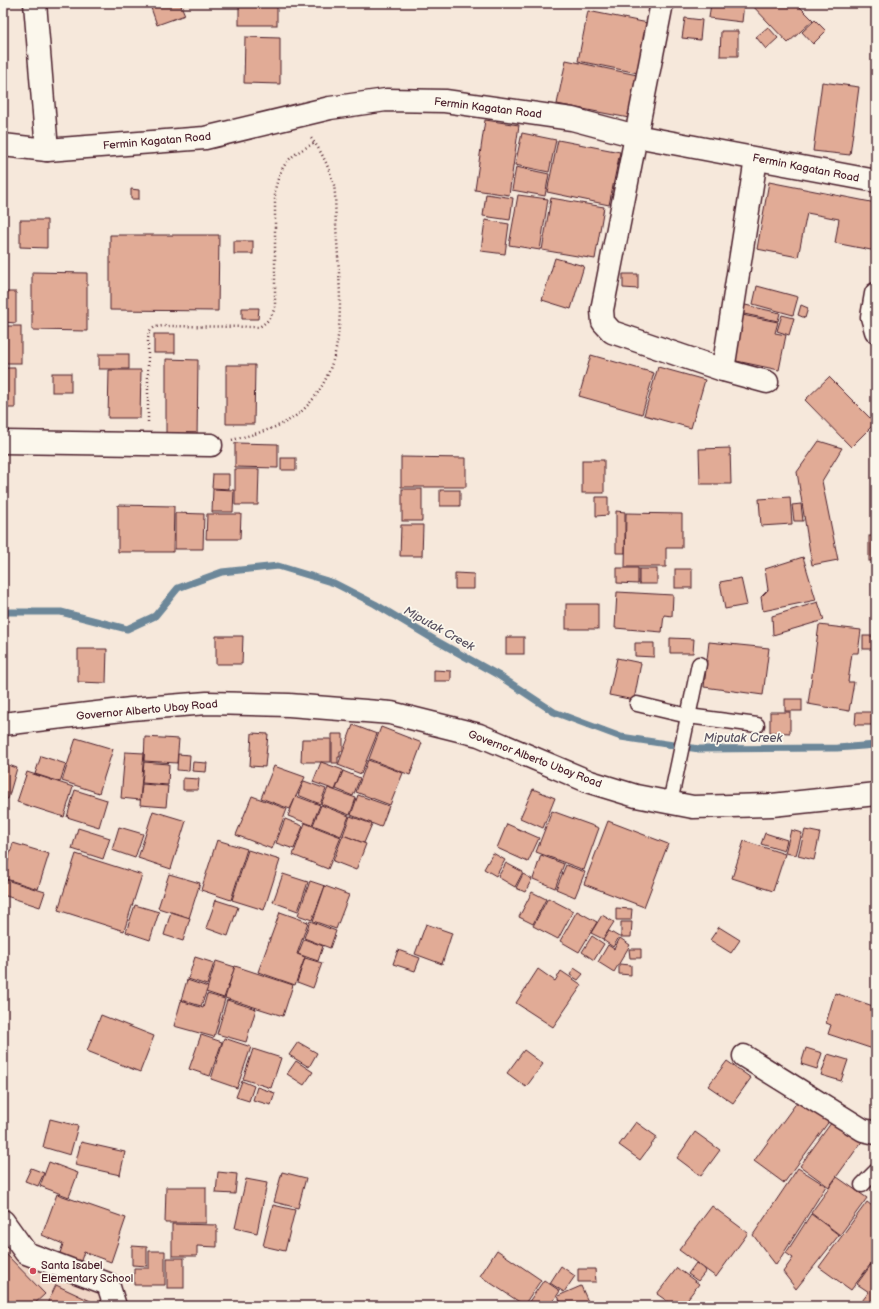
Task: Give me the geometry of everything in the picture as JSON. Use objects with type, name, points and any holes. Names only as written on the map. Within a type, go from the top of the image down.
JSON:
[{"type":"street","points":[[35,3],[46,150]]},
{"type":"street","points":[[662,3],[602,310],[603,322],[612,332],[723,370],[767,382]]},
{"type":"street","name":"Fermin Kagatan Road","points":[[3,144],[46,150],[205,138],[330,108],[386,100],[445,101],[572,119],[636,136],[876,181]]},
{"type":"street","points":[[723,370],[756,159]]},
{"type":"street","points":[[876,294],[872,317],[876,331]]},
{"type":"street","points":[[3,442],[211,445]]},
{"type":"street","name":"Governor Alberto Ubay Road","points":[[3,724],[131,709],[207,703],[289,705],[391,713],[479,735],[590,782],[636,796],[693,807],[772,805],[876,794]]},
{"type":"street","points":[[744,1056],[863,1130],[876,1133]]},
{"type":"street","points":[[3,1221],[26,1253],[108,1284],[115,1306]]},
{"type":"lane","points":[[670,803],[699,664]]},
{"type":"lane","points":[[637,704],[688,716],[757,725]]},
{"type":"lane","points":[[862,1185],[876,1171]]},
{"type":"path","points":[[211,445],[258,434],[285,423],[306,408],[321,387],[332,365],[338,338],[340,289],[334,187],[327,164],[315,143],[292,117]]},
{"type":"path","points":[[148,444],[148,339],[150,331],[155,327],[163,326],[250,328],[260,327],[266,323],[272,316],[275,307],[275,190],[277,179],[284,163],[297,152],[315,143]]},
{"type":"shaded area","name":"Santa Isabel Elementary School","points":[[3,1229],[104,1287],[111,1306],[3,1306]]},
{"type":"building","points":[[157,3],[180,3],[185,15],[157,25],[150,5]]},
{"type":"building","points":[[239,3],[277,3],[277,25],[239,25]]},
{"type":"building","points":[[711,3],[744,3],[742,22],[709,18]]},
{"type":"building","points":[[750,3],[796,3],[813,20],[788,43]]},
{"type":"building","points":[[588,11],[648,23],[638,73],[578,61]]},
{"type":"building","points":[[685,18],[702,20],[700,40],[682,38]]},
{"type":"building","points":[[815,20],[826,31],[813,44],[802,32]]},
{"type":"building","points":[[768,27],[778,38],[766,49],[756,37]]},
{"type":"building","points":[[721,31],[738,31],[738,56],[720,56]]},
{"type":"building","points":[[245,37],[280,38],[280,84],[244,83]]},
{"type":"building","points":[[4,45],[4,91],[3,91]]},
{"type":"building","points":[[566,60],[637,75],[629,118],[557,104]]},
{"type":"building","points":[[822,82],[859,87],[850,155],[813,151]]},
{"type":"building","points":[[485,120],[519,125],[509,195],[475,190]]},
{"type":"building","points":[[522,133],[556,140],[549,172],[515,165]]},
{"type":"building","points":[[558,140],[620,152],[609,205],[547,192]]},
{"type":"building","points":[[516,167],[549,174],[545,196],[512,190]]},
{"type":"building","points":[[769,182],[876,203],[876,251],[835,243],[839,219],[807,213],[798,257],[757,249]]},
{"type":"building","points":[[131,189],[139,190],[139,199],[131,199]]},
{"type":"building","points":[[486,194],[513,198],[510,220],[483,216]]},
{"type":"building","points":[[518,195],[548,199],[540,250],[509,245]]},
{"type":"building","points":[[551,198],[604,207],[595,259],[542,250]]},
{"type":"building","points":[[20,220],[47,220],[47,248],[20,247]]},
{"type":"building","points":[[485,220],[509,224],[505,254],[481,251]]},
{"type":"building","points":[[110,235],[219,235],[218,311],[110,310]]},
{"type":"building","points":[[234,241],[253,241],[253,254],[234,254]]},
{"type":"building","points":[[555,258],[584,266],[571,309],[542,300]]},
{"type":"building","points":[[32,272],[87,273],[87,331],[32,330]]},
{"type":"building","points":[[623,274],[638,274],[638,289],[623,288]]},
{"type":"building","points":[[757,286],[798,297],[793,315],[753,304]]},
{"type":"building","points":[[3,292],[16,292],[16,323],[3,322]]},
{"type":"building","points":[[741,304],[780,313],[778,321],[739,313]]},
{"type":"building","points":[[801,305],[808,308],[805,318],[798,315]]},
{"type":"building","points":[[242,308],[259,308],[258,319],[242,319]]},
{"type":"building","points":[[737,314],[778,322],[775,333],[786,335],[779,370],[727,359]]},
{"type":"building","points":[[782,315],[794,318],[789,335],[777,331]]},
{"type":"building","points":[[3,326],[21,326],[21,363],[3,363]]},
{"type":"building","points":[[154,334],[175,334],[175,353],[154,353]]},
{"type":"building","points":[[99,354],[129,354],[129,369],[99,369]]},
{"type":"building","points":[[591,355],[654,373],[642,414],[579,396]]},
{"type":"building","points":[[166,359],[198,360],[197,439],[166,439]]},
{"type":"building","points":[[226,365],[255,365],[254,424],[226,424]]},
{"type":"building","points":[[658,367],[705,380],[691,428],[644,415]]},
{"type":"building","points":[[3,368],[15,368],[15,408],[3,408]]},
{"type":"building","points":[[109,370],[141,370],[140,418],[108,418]]},
{"type":"building","points":[[52,373],[71,373],[71,392],[52,392]]},
{"type":"building","points":[[829,377],[875,423],[851,447],[805,400]]},
{"type":"building","points":[[819,441],[842,448],[822,481],[838,560],[812,565],[797,472]]},
{"type":"building","points":[[235,443],[278,444],[278,468],[235,467]]},
{"type":"building","points":[[730,448],[731,484],[700,484],[699,449]]},
{"type":"building","points":[[401,457],[466,458],[466,487],[401,487]]},
{"type":"building","points":[[281,458],[296,458],[296,470],[281,470]]},
{"type":"building","points":[[582,460],[604,460],[604,493],[582,493]]},
{"type":"building","points":[[235,469],[259,469],[258,505],[235,505]]},
{"type":"building","points":[[213,474],[229,474],[229,489],[212,488]]},
{"type":"building","points":[[213,489],[234,490],[233,512],[212,512]]},
{"type":"building","points":[[402,489],[422,489],[422,521],[402,521]]},
{"type":"building","points":[[440,490],[460,490],[460,506],[440,506]]},
{"type":"building","points":[[596,497],[608,497],[608,515],[596,516]]},
{"type":"building","points":[[790,497],[792,524],[761,526],[759,499]]},
{"type":"building","points":[[801,504],[803,521],[794,521],[792,505]]},
{"type":"building","points":[[118,505],[174,506],[173,552],[118,552]]},
{"type":"building","points":[[616,511],[625,512],[625,553],[616,553]]},
{"type":"building","points":[[175,513],[204,514],[203,549],[175,549]]},
{"type":"building","points":[[626,513],[682,514],[682,548],[666,548],[666,567],[625,567]]},
{"type":"building","points":[[207,514],[241,514],[240,539],[206,539]]},
{"type":"building","points":[[401,525],[423,525],[422,556],[400,556]]},
{"type":"building","points":[[869,536],[876,536],[876,561],[869,561]]},
{"type":"building","points":[[803,557],[816,600],[763,611],[761,597],[768,590],[765,569]]},
{"type":"building","points":[[617,568],[638,568],[638,584],[617,583]]},
{"type":"building","points":[[639,569],[657,569],[657,584],[639,584]]},
{"type":"building","points":[[675,569],[692,569],[692,588],[675,588]]},
{"type":"building","points":[[455,573],[474,574],[474,589],[455,589]]},
{"type":"building","points":[[741,578],[747,605],[725,609],[720,582]]},
{"type":"building","points":[[617,592],[673,595],[672,616],[664,615],[662,632],[615,628]]},
{"type":"building","points":[[818,602],[824,620],[773,635],[772,616]]},
{"type":"building","points":[[566,604],[598,604],[598,629],[566,629]]},
{"type":"building","points":[[819,625],[861,630],[858,653],[852,653],[848,682],[854,682],[849,711],[808,704]]},
{"type":"building","points":[[216,636],[243,636],[242,664],[216,664]]},
{"type":"building","points":[[863,636],[876,636],[876,649],[863,649]]},
{"type":"building","points":[[506,637],[524,637],[524,654],[506,654]]},
{"type":"building","points":[[670,638],[694,639],[693,653],[670,653]]},
{"type":"building","points":[[709,642],[769,648],[763,695],[704,687]]},
{"type":"building","points":[[635,643],[654,643],[654,657],[635,656]]},
{"type":"building","points":[[78,649],[107,649],[106,683],[78,682]]},
{"type":"building","points":[[617,658],[641,663],[634,700],[609,695]]},
{"type":"building","points":[[434,670],[451,671],[451,681],[434,681]]},
{"type":"building","points":[[785,699],[802,699],[802,711],[785,711]]},
{"type":"building","points":[[770,712],[790,712],[790,733],[770,732]]},
{"type":"building","points":[[856,712],[873,712],[873,725],[855,725]]},
{"type":"building","points":[[353,725],[377,734],[361,774],[338,765]]},
{"type":"building","points":[[381,727],[422,743],[410,775],[369,759]]},
{"type":"building","points":[[252,733],[268,734],[265,767],[250,766]]},
{"type":"building","points":[[332,734],[343,734],[343,751],[340,751],[338,763],[332,763]]},
{"type":"building","points":[[145,737],[179,739],[177,763],[144,761]]},
{"type":"building","points":[[76,738],[113,749],[99,793],[62,781]]},
{"type":"building","points":[[302,739],[331,739],[331,762],[301,762]]},
{"type":"building","points":[[125,752],[144,753],[140,800],[121,798]]},
{"type":"building","points":[[178,754],[190,755],[189,771],[177,770]]},
{"type":"building","points":[[41,756],[66,764],[60,782],[35,774]]},
{"type":"building","points":[[368,760],[403,773],[390,805],[356,792]]},
{"type":"building","points":[[144,762],[169,764],[168,785],[142,783]]},
{"type":"building","points":[[193,762],[207,763],[206,772],[192,771]]},
{"type":"building","points":[[321,762],[343,770],[335,790],[313,782]]},
{"type":"building","points":[[3,763],[17,768],[8,799],[3,798]]},
{"type":"building","points":[[274,766],[305,777],[290,809],[261,798]]},
{"type":"building","points":[[343,771],[360,778],[353,796],[336,789]]},
{"type":"building","points":[[27,772],[73,787],[64,817],[17,802]]},
{"type":"building","points":[[183,778],[199,779],[198,790],[183,790]]},
{"type":"building","points":[[304,781],[326,789],[320,804],[298,795]]},
{"type":"building","points":[[142,784],[168,786],[166,807],[140,805]]},
{"type":"building","points":[[328,788],[356,798],[350,815],[321,804]]},
{"type":"building","points":[[533,789],[555,798],[543,828],[520,818]]},
{"type":"building","points":[[75,790],[107,800],[99,827],[67,817]]},
{"type":"building","points":[[358,795],[389,806],[381,827],[351,815]]},
{"type":"building","points":[[252,796],[287,809],[272,849],[236,835]]},
{"type":"building","points":[[296,796],[320,805],[312,825],[288,816]]},
{"type":"building","points":[[321,805],[349,816],[341,836],[313,825]]},
{"type":"building","points":[[153,811],[186,821],[171,869],[138,858]]},
{"type":"building","points":[[552,811],[599,828],[584,870],[536,852]]},
{"type":"building","points":[[350,816],[372,824],[364,843],[343,835]]},
{"type":"building","points":[[285,819],[303,826],[294,849],[276,843]]},
{"type":"building","points":[[608,821],[668,844],[644,907],[584,884]]},
{"type":"building","points":[[305,823],[341,837],[328,869],[293,855]]},
{"type":"building","points":[[507,824],[539,838],[528,862],[497,848]]},
{"type":"building","points":[[119,827],[143,834],[135,858],[112,850]]},
{"type":"building","points":[[78,828],[110,838],[103,859],[72,849]]},
{"type":"building","points":[[791,830],[802,833],[796,855],[785,853]]},
{"type":"building","points":[[805,830],[820,833],[814,860],[798,856]]},
{"type":"building","points":[[765,833],[787,840],[784,851],[761,844]]},
{"type":"building","points":[[343,835],[366,844],[356,870],[333,861]]},
{"type":"building","points":[[217,840],[247,849],[231,900],[201,890]]},
{"type":"building","points":[[744,841],[785,854],[773,891],[732,878]]},
{"type":"building","points":[[13,843],[49,854],[38,889],[3,878]]},
{"type":"building","points":[[248,850],[280,860],[264,910],[232,900]]},
{"type":"building","points":[[493,853],[505,860],[496,876],[484,869]]},
{"type":"building","points":[[76,854],[142,875],[124,931],[58,910]]},
{"type":"building","points":[[541,855],[564,864],[555,888],[533,879]]},
{"type":"building","points":[[506,863],[523,872],[515,887],[498,877]]},
{"type":"building","points":[[566,865],[585,872],[575,897],[556,889]]},
{"type":"building","points":[[169,874],[200,883],[189,918],[158,908]]},
{"type":"building","points":[[283,874],[308,882],[298,911],[273,902]]},
{"type":"building","points":[[523,874],[532,879],[525,892],[516,888]]},
{"type":"building","points":[[3,879],[45,892],[40,907],[3,895]]},
{"type":"building","points":[[310,881],[325,886],[312,920],[298,915]]},
{"type":"building","points":[[325,886],[349,895],[336,929],[313,921]]},
{"type":"building","points":[[532,892],[546,899],[533,924],[519,917]]},
{"type":"building","points":[[548,898],[573,911],[558,939],[533,926]]},
{"type":"building","points":[[216,900],[238,907],[228,936],[206,928]]},
{"type":"building","points":[[135,905],[159,912],[150,940],[126,932]]},
{"type":"building","points":[[616,908],[632,909],[631,920],[616,920]]},
{"type":"building","points":[[577,911],[597,922],[579,952],[560,941]]},
{"type":"building","points":[[171,912],[190,918],[183,941],[164,935]]},
{"type":"building","points":[[280,912],[308,922],[297,954],[305,957],[295,985],[258,972]]},
{"type":"building","points":[[602,915],[614,922],[603,939],[591,933]]},
{"type":"building","points":[[310,921],[336,931],[330,948],[304,938]]},
{"type":"building","points":[[621,922],[632,922],[631,937],[621,937]]},
{"type":"building","points":[[426,924],[452,933],[442,964],[415,954]]},
{"type":"building","points":[[719,927],[740,940],[731,953],[710,940]]},
{"type":"building","points":[[609,931],[619,937],[613,947],[603,940]]},
{"type":"building","points":[[592,936],[604,944],[594,960],[582,952]]},
{"type":"building","points":[[620,938],[630,945],[614,972],[598,962],[608,945],[614,949]]},
{"type":"building","points":[[304,939],[323,946],[318,961],[298,954]]},
{"type":"building","points":[[629,949],[641,949],[641,958],[630,958]]},
{"type":"building","points":[[398,950],[420,958],[415,971],[393,964]]},
{"type":"building","points":[[195,957],[214,963],[207,985],[188,979]]},
{"type":"building","points":[[305,958],[322,963],[313,988],[297,982]]},
{"type":"building","points":[[216,961],[235,967],[224,998],[206,992]]},
{"type":"building","points":[[619,964],[631,965],[631,975],[619,974]]},
{"type":"building","points":[[235,966],[293,985],[283,1016],[225,998]]},
{"type":"building","points":[[574,968],[583,974],[578,980],[570,975]]},
{"type":"building","points":[[538,969],[555,981],[561,971],[582,985],[553,1027],[516,1003]]},
{"type":"building","points":[[187,980],[208,987],[201,1006],[181,1000]]},
{"type":"building","points":[[835,993],[876,1007],[876,1050],[828,1034],[831,1025],[826,1023]]},
{"type":"building","points":[[207,994],[225,999],[214,1037],[174,1026],[181,1001],[203,1008]]},
{"type":"building","points":[[227,1000],[256,1009],[246,1042],[217,1034]]},
{"type":"building","points":[[101,1015],[154,1036],[140,1072],[87,1051]]},
{"type":"building","points":[[201,1035],[222,1042],[210,1076],[189,1069]]},
{"type":"building","points":[[224,1038],[251,1047],[237,1088],[211,1079]]},
{"type":"building","points":[[298,1042],[317,1053],[309,1067],[289,1055]]},
{"type":"building","points":[[806,1048],[822,1053],[817,1069],[801,1064]]},
{"type":"building","points":[[253,1049],[281,1058],[271,1088],[243,1079]]},
{"type":"building","points":[[524,1050],[543,1064],[526,1087],[507,1073]]},
{"type":"building","points":[[828,1054],[848,1060],[841,1081],[821,1075]]},
{"type":"building","points":[[296,1061],[313,1072],[304,1085],[287,1074]]},
{"type":"building","points":[[727,1061],[751,1078],[733,1103],[708,1086]]},
{"type":"building","points":[[242,1081],[254,1086],[249,1101],[236,1097]]},
{"type":"building","points":[[257,1087],[275,1093],[271,1105],[253,1100]]},
{"type":"building","points":[[800,1098],[830,1120],[784,1183],[754,1161]]},
{"type":"building","points":[[50,1119],[78,1126],[70,1155],[43,1147]]},
{"type":"building","points":[[834,1119],[863,1140],[829,1187],[800,1166]]},
{"type":"building","points":[[636,1122],[657,1137],[640,1160],[619,1145]]},
{"type":"building","points":[[695,1132],[720,1150],[701,1176],[677,1158]]},
{"type":"building","points":[[81,1142],[125,1152],[120,1175],[75,1165]]},
{"type":"building","points":[[49,1162],[78,1173],[69,1197],[40,1186]]},
{"type":"building","points":[[31,1168],[44,1173],[38,1186],[25,1181]]},
{"type":"building","points":[[798,1168],[826,1186],[776,1265],[753,1235]]},
{"type":"building","points":[[218,1172],[237,1174],[235,1194],[216,1193]]},
{"type":"building","points":[[282,1172],[306,1178],[298,1208],[274,1202]]},
{"type":"building","points":[[837,1177],[867,1198],[840,1235],[811,1213]]},
{"type":"building","points":[[246,1179],[267,1183],[257,1233],[235,1228]]},
{"type":"building","points":[[166,1187],[206,1187],[206,1223],[165,1223]]},
{"type":"building","points":[[57,1194],[126,1218],[111,1262],[84,1252],[79,1266],[58,1259],[63,1244],[42,1235]]},
{"type":"building","points":[[867,1202],[876,1209],[876,1257],[851,1290],[819,1267]]},
{"type":"building","points":[[273,1205],[295,1210],[285,1251],[263,1246]]},
{"type":"building","points":[[712,1206],[748,1233],[716,1277],[679,1250]]},
{"type":"building","points":[[811,1214],[839,1235],[796,1289],[783,1272],[793,1258],[786,1253]]},
{"type":"building","points":[[172,1224],[217,1225],[217,1247],[197,1246],[197,1256],[172,1256]]},
{"type":"building","points":[[132,1246],[147,1247],[147,1266],[132,1265]]},
{"type":"building","points":[[497,1250],[541,1280],[524,1305],[480,1276]]},
{"type":"building","points":[[3,1251],[45,1294],[32,1306],[3,1306]]},
{"type":"building","points":[[149,1251],[165,1251],[165,1285],[134,1285],[134,1268],[149,1268]]},
{"type":"building","points":[[167,1258],[184,1258],[184,1288],[167,1288]]},
{"type":"building","points":[[876,1258],[876,1306],[870,1306],[862,1301],[869,1292],[857,1284]]},
{"type":"building","points":[[696,1263],[706,1271],[698,1281],[688,1274]]},
{"type":"building","points":[[561,1266],[575,1276],[564,1292],[550,1283]]},
{"type":"building","points":[[677,1268],[699,1284],[682,1306],[674,1306],[657,1294]]},
{"type":"building","points":[[578,1269],[595,1269],[596,1282],[578,1282]]},
{"type":"building","points":[[544,1280],[560,1291],[550,1306],[526,1306]]},
{"type":"building","points":[[56,1285],[99,1305],[99,1306],[46,1306]]},
{"type":"building","points":[[581,1286],[590,1306],[562,1306],[558,1296]]},
{"type":"waterway","name":"Miputak Creek","points":[[3,614],[9,612],[61,612],[127,629],[155,616],[178,588],[222,572],[278,566],[334,583],[375,604],[498,675],[554,712],[621,737],[699,749],[837,748],[876,745]]},
{"type":"place","name":"Santa Isabel Elementary School","points":[[33,1271]]}]
